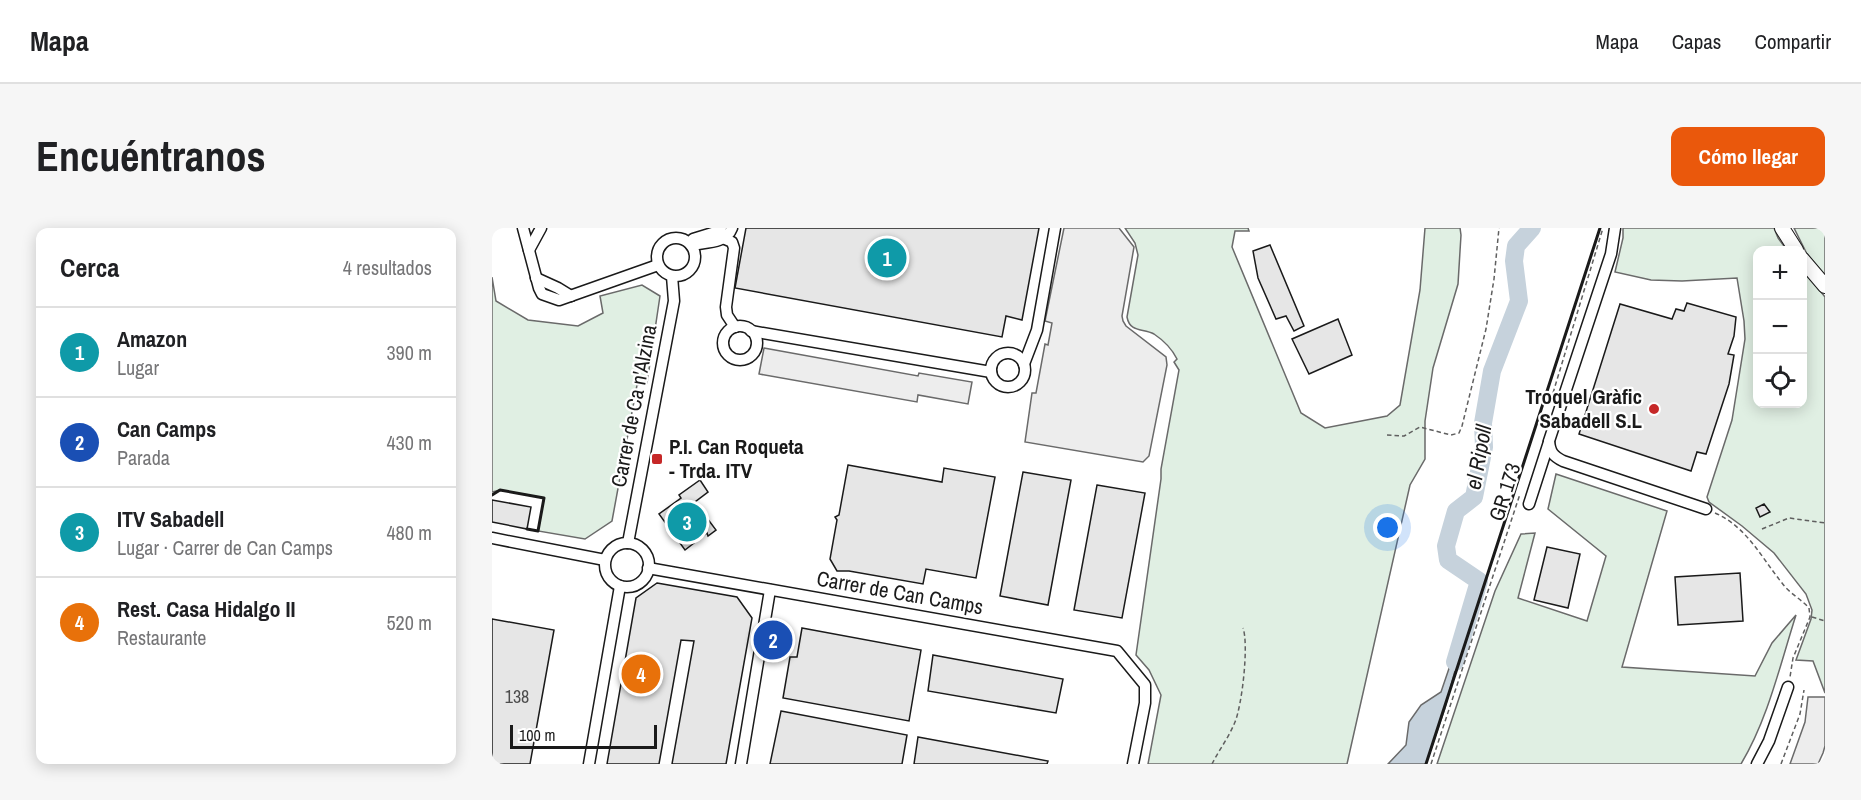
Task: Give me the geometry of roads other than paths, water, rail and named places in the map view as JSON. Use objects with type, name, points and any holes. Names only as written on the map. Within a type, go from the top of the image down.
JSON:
[{"type":"main road","points":[[1782,228],[1793,246]]},
{"type":"main road","points":[[1807,264],[1825,286]]},
{"type":"street","points":[[523,228],[536,278],[571,296],[658,265]]},
{"type":"street","points":[[529,250],[541,228]]},
{"type":"street","points":[[689,243],[723,233],[729,234],[732,228]]},
{"type":"street","points":[[1022,362],[1012,354],[1001,355],[993,363],[992,375],[998,384],[1004,386],[1014,386],[1024,375],[1022,362],[1032,329],[1050,228]]},
{"type":"street","points":[[1022,362],[1037,330],[1055,228]]},
{"type":"street","points":[[1529,504],[1611,254],[1616,228]]},
{"type":"street","points":[[675,233],[689,243],[695,256],[692,267],[683,274],[672,276],[664,272],[658,265],[658,249],[675,233]]},
{"type":"street","points":[[723,233],[732,242],[734,248],[726,307],[727,315],[735,327]]},
{"type":"street","name":"Carrer de Ca n'Alzina","points":[[628,543],[674,301],[672,276]]},
{"type":"street","points":[[753,334],[756,347],[751,356],[741,360],[730,357],[723,342],[728,331],[735,327],[744,327],[753,334],[992,375]]},
{"type":"street","points":[[1549,441],[1554,457],[1563,461],[1706,510]]},
{"type":"street","points":[[492,538],[605,560]]},
{"type":"street","points":[[622,543],[628,543],[636,545],[646,554],[648,568],[642,581],[628,587],[620,586],[609,579],[604,567],[611,549],[622,543]]},
{"type":"street","name":"Carrer de Can Camps","points":[[648,568],[1117,651],[1137,672],[1145,685],[1145,703],[1133,764]]},
{"type":"street","points":[[589,764],[620,586]]},
{"type":"street","points":[[741,764],[770,590]]},
{"type":"street","points":[[1757,764],[1769,741],[1788,687]]},
{"type":"waterway","name":"el Ripoll","points":[[1455,662],[1479,581],[1448,560],[1446,546],[1456,511],[1474,497],[1484,447],[1483,423],[1492,371],[1519,301],[1514,261],[1516,246],[1532,228]]},
{"type":"place","name":"Amazon","points":[[887,258]]},
{"type":"place","name":"Troquel Gràfic Sabadell S.L","points":[[1654,409]]},
{"type":"place","name":"P.I. Can Roqueta - Trda. ITV","points":[[657,459]]},
{"type":"place","name":"ITV Sabadell","points":[[687,522]]},
{"type":"place","name":"Can Camps","points":[[773,640]]},
{"type":"place","name":"Rest. Casa Hidalgo II","points":[[641,674]]}]
